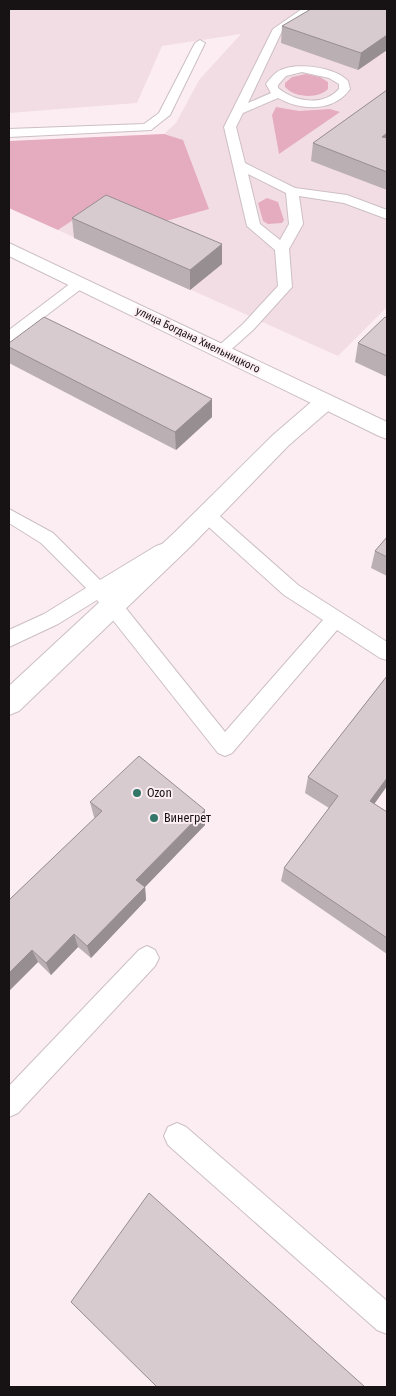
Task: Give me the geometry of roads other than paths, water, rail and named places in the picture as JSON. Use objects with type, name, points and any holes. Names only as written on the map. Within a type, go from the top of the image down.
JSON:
[{"type":"main road","name":"улица Богдана Хмельницкого","points":[[9,249],[387,431]]},
{"type":"main road","points":[[9,703],[105,597],[183,539],[281,440],[325,402]]},
{"type":"lane","points":[[282,249],[254,226],[230,127],[278,29],[309,9]]},
{"type":"lane","points":[[9,133],[147,127],[164,115],[200,43]]},
{"type":"lane","points":[[265,55],[291,71]]},
{"type":"lane","points":[[314,70],[335,76],[344,86],[342,92],[329,101],[307,104],[295,102],[278,94],[273,89],[272,84],[282,74],[291,71],[314,70]]},
{"type":"lane","points":[[238,111],[278,94]]},
{"type":"lane","points":[[239,165],[292,191],[347,199],[387,216]]},
{"type":"lane","points":[[220,352],[248,327],[285,287],[282,249],[296,224],[292,191]]},
{"type":"lane","points":[[9,337],[80,283]]},
{"type":"lane","points":[[9,515],[47,538],[105,597],[225,747],[335,619]]},
{"type":"lane","points":[[207,515],[291,590],[387,652]]},
{"type":"lane","points":[[9,639],[105,597]]},
{"type":"lane","points":[[9,1104],[147,958]]},
{"type":"lane","points":[[178,1136],[387,1320]]},
{"type":"place","name":"Ozon","points":[[137,793]]},
{"type":"place","name":"Винегрет","points":[[154,818]]}]
